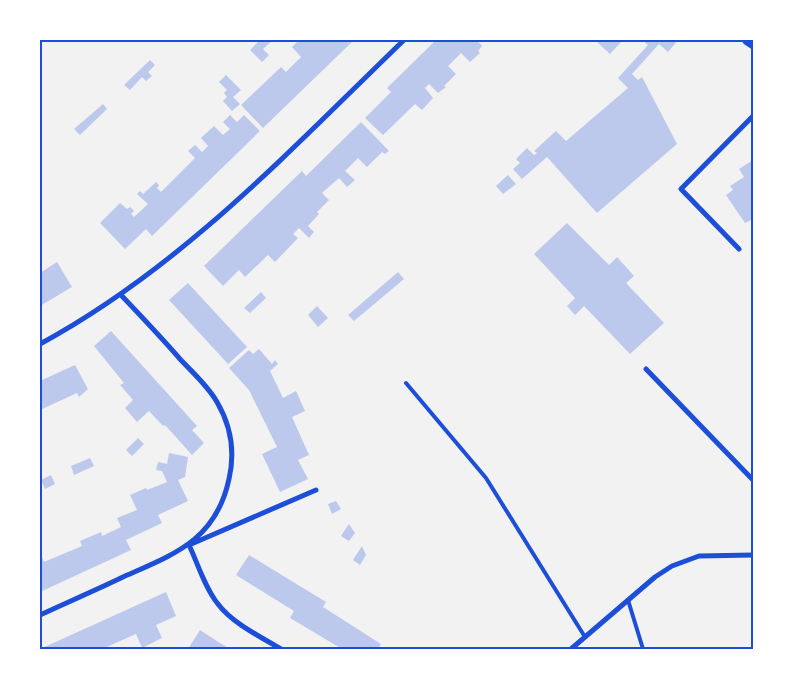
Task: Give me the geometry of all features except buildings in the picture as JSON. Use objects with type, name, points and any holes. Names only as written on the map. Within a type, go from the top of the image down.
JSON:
[{"type":"main road","points":[[748,40],[753,44]]},
{"type":"street","points":[[40,344],[121,294],[196,239],[404,40]]},
{"type":"street","points":[[739,249],[680,189],[753,116]]},
{"type":"street","points":[[121,294],[211,392],[223,414],[231,438],[231,471],[221,505],[211,522],[189,545]]},
{"type":"street","points":[[646,369],[753,480]]},
{"type":"street","points":[[40,615],[167,558],[189,545],[316,490]]},
{"type":"street","points":[[189,545],[213,596],[222,609],[231,617],[281,649]]},
{"type":"street","points":[[571,649],[664,570],[680,562],[709,555],[753,555]]},
{"type":"lane","points":[[406,383],[486,478],[586,637]]},
{"type":"lane","points":[[628,600],[643,649]]}]
